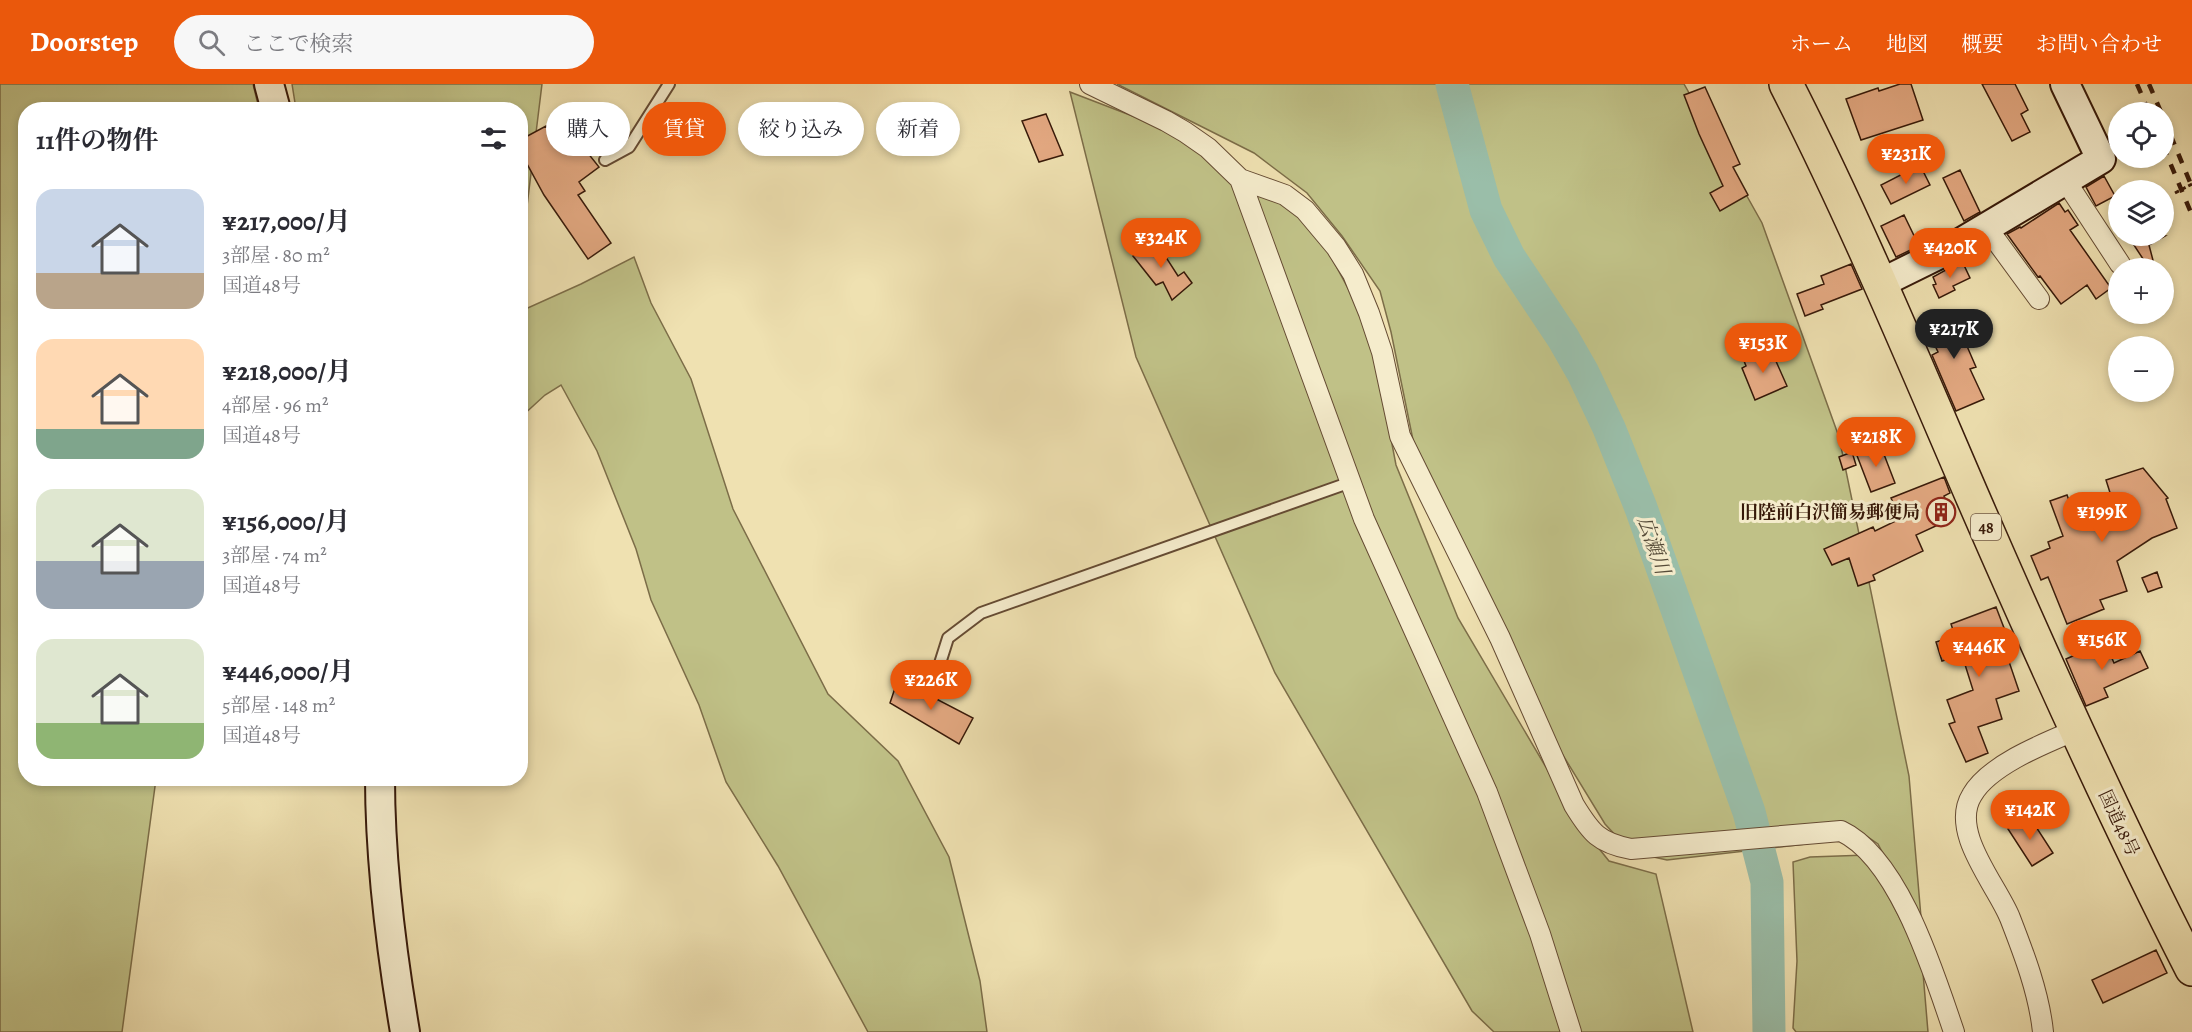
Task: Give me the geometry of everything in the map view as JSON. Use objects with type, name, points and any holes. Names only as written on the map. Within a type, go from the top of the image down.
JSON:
[{"type":"highway","name":"国道48号","points":[[1785,84],[1829,169],[1881,283],[2076,730],[2143,874],[2192,969]]},
{"type":"main road","points":[[269,84],[274,102]]},
{"type":"main road","points":[[1881,283],[1987,228],[2101,159],[2065,84]]},
{"type":"main road","points":[[380,786],[380,828],[397,982],[405,1032]]},
{"type":"street","points":[[1090,84],[1185,132],[1208,148],[1240,179],[1351,483],[1416,636],[1487,792],[1539,934],[1571,1032]]},
{"type":"street","points":[[1240,179],[1277,190],[1305,210],[1336,247],[1353,274],[1382,352],[1400,436],[1500,638],[1574,805],[1590,830],[1611,845],[1631,849],[1841,831],[1866,847],[1884,870],[1930,961],[1954,1032]]},
{"type":"street","points":[[2066,180],[2116,258]]},
{"type":"street","points":[[1987,228],[2039,299]]},
{"type":"street","points":[[2043,1032],[2041,1014],[2029,970],[2009,914],[1986,875],[1968,835],[1967,814],[1971,796],[1986,778],[2027,753],[2076,730]]},
{"type":"lane","points":[[605,160],[630,147],[669,84]]},
{"type":"lane","points":[[936,676],[948,638],[981,613],[1351,483]]},
{"type":"path","points":[[2175,193],[2192,184]]},
{"type":"green space","points":[[0,84],[253,84],[257,102],[18,102],[18,786],[155,786],[122,1032],[0,1032]]},
{"type":"green space","points":[[292,84],[542,84],[528,198],[528,102],[295,102]]},
{"type":"green space","points":[[1117,84],[1684,84],[1762,223],[1839,437],[1909,776],[1922,929],[1878,844],[1862,833],[1835,835],[1806,844],[1667,860],[1631,852],[1605,824],[1536,711],[1433,501],[1413,440],[1391,332],[1380,291],[1342,236],[1307,193],[1254,153]]},
{"type":"green space","points":[[1070,92],[1143,120],[1253,175],[1316,229],[1370,329],[1396,465],[1458,618],[1580,825],[1609,861],[1656,874],[1693,1032],[1494,1032],[1472,1011],[1275,673],[1136,357]]},
{"type":"green space","points":[[634,257],[651,303],[691,379],[733,509],[828,694],[898,761],[949,857],[980,981],[987,1032],[868,1032],[778,866],[726,782],[699,705],[651,600],[636,549],[597,451],[561,385],[545,395],[528,411],[528,308]]},
{"type":"green space","points":[[1867,855],[1922,961],[1928,1032],[1796,1032],[1793,1028],[1797,961],[1793,862],[1810,857]]},
{"type":"building","points":[[1900,84],[1911,84],[1923,120],[1861,140],[1846,99],[1878,88],[1879,91]]},
{"type":"building","points":[[1982,84],[2015,84],[2028,110],[2021,114],[2030,132],[2012,141]]},
{"type":"building","points":[[1705,87],[1740,164],[1733,167],[1748,195],[1720,211],[1710,193],[1723,186],[1684,95]]},
{"type":"building","points":[[1046,114],[1063,155],[1039,162],[1022,121]]},
{"type":"building","points":[[546,126],[546,156],[590,156],[599,167],[579,182],[585,191],[578,195],[611,243],[588,259],[544,195],[528,166],[528,136]]},
{"type":"building","points":[[1920,165],[1930,185],[1891,204],[1881,185]]},
{"type":"building","points":[[1960,170],[1980,212],[1964,221],[1943,178]]},
{"type":"building","points":[[2104,176],[2108,183],[2108,200],[2096,206],[2086,187]]},
{"type":"building","points":[[2059,203],[2065,212],[2068,210],[2078,225],[2070,230],[2108,284],[2108,290],[2096,299],[2087,285],[2061,304],[2007,234],[2021,228]]},
{"type":"building","points":[[1904,215],[1919,246],[1896,257],[1881,226]]},
{"type":"building","points":[[1153,237],[1178,276],[1184,272],[1192,283],[1172,300],[1163,282],[1156,285],[1133,256]]},
{"type":"building","points":[[2135,246],[2149,246],[2152,258],[2142,258]]},
{"type":"building","points":[[1962,261],[1970,278],[1953,286],[1955,290],[1939,298],[1933,285],[1936,284],[1933,277]]},
{"type":"building","points":[[1851,264],[1862,289],[1821,305],[1823,309],[1805,316],[1797,294],[1824,284],[1821,276]]},
{"type":"building","points":[[1957,310],[1965,328],[1960,330],[1976,367],[1970,369],[1984,399],[1956,411],[1932,355],[1938,352],[1925,325]]},
{"type":"building","points":[[1759,349],[1761,354],[1771,350],[1787,386],[1755,400],[1742,368],[1746,366],[1742,356]]},
{"type":"building","points":[[1880,444],[1895,483],[1871,492],[1856,453]]},
{"type":"building","points":[[1852,452],[1856,465],[1843,470],[1839,457]]},
{"type":"building","points":[[2143,468],[2168,498],[2166,499],[2177,528],[2152,538],[2117,561],[2127,591],[2100,600],[2104,609],[2067,624],[2048,577],[2041,580],[2031,556],[2050,548],[2048,542],[2063,536],[2050,501],[2067,495],[2077,522],[2112,499],[2106,480]]},
{"type":"building","points":[[1944,477],[1950,493],[1944,496],[1953,518],[1916,535],[1923,551],[1873,575],[1875,580],[1858,586],[1849,558],[1832,565],[1824,549],[1873,527],[1875,531],[1900,519],[1891,498]]},
{"type":"building","points":[[2157,572],[2162,587],[2148,592],[2142,578]]},
{"type":"building","points":[[1996,607],[2009,641],[2003,644],[2019,691],[1996,699],[2002,719],[1978,727],[1988,753],[1966,762],[1949,724],[1955,722],[1947,700],[1973,690],[1962,655],[1942,661],[1936,642],[1955,636],[1951,624]]},
{"type":"building","points":[[2105,642],[2114,663],[2140,651],[2148,668],[2104,688],[2108,697],[2086,706],[2066,659]]},
{"type":"building","points":[[898,679],[973,718],[959,744],[890,703]]},
{"type":"building","points":[[2029,816],[2053,853],[2032,866],[2008,829]]},
{"type":"building","points":[[2156,950],[2167,973],[2103,1003],[2092,980]]},
{"type":"waterway","name":"広瀬川","points":[[1452,84],[1486,210],[1509,257],[1563,338],[1583,373],[1609,428],[1641,508],[1749,812],[1767,882],[1769,1032]]},
{"type":"railway","points":[[2137,84],[2145,102]]},
{"type":"railway","points":[[2149,84],[2157,102]]},
{"type":"railway","points":[[2174,144],[2192,187]]},
{"type":"railway","points":[[2172,168],[2192,215]]},
{"type":"place","name":"旧陸前白沢簡易郵便局","points":[[1941,512]]}]
